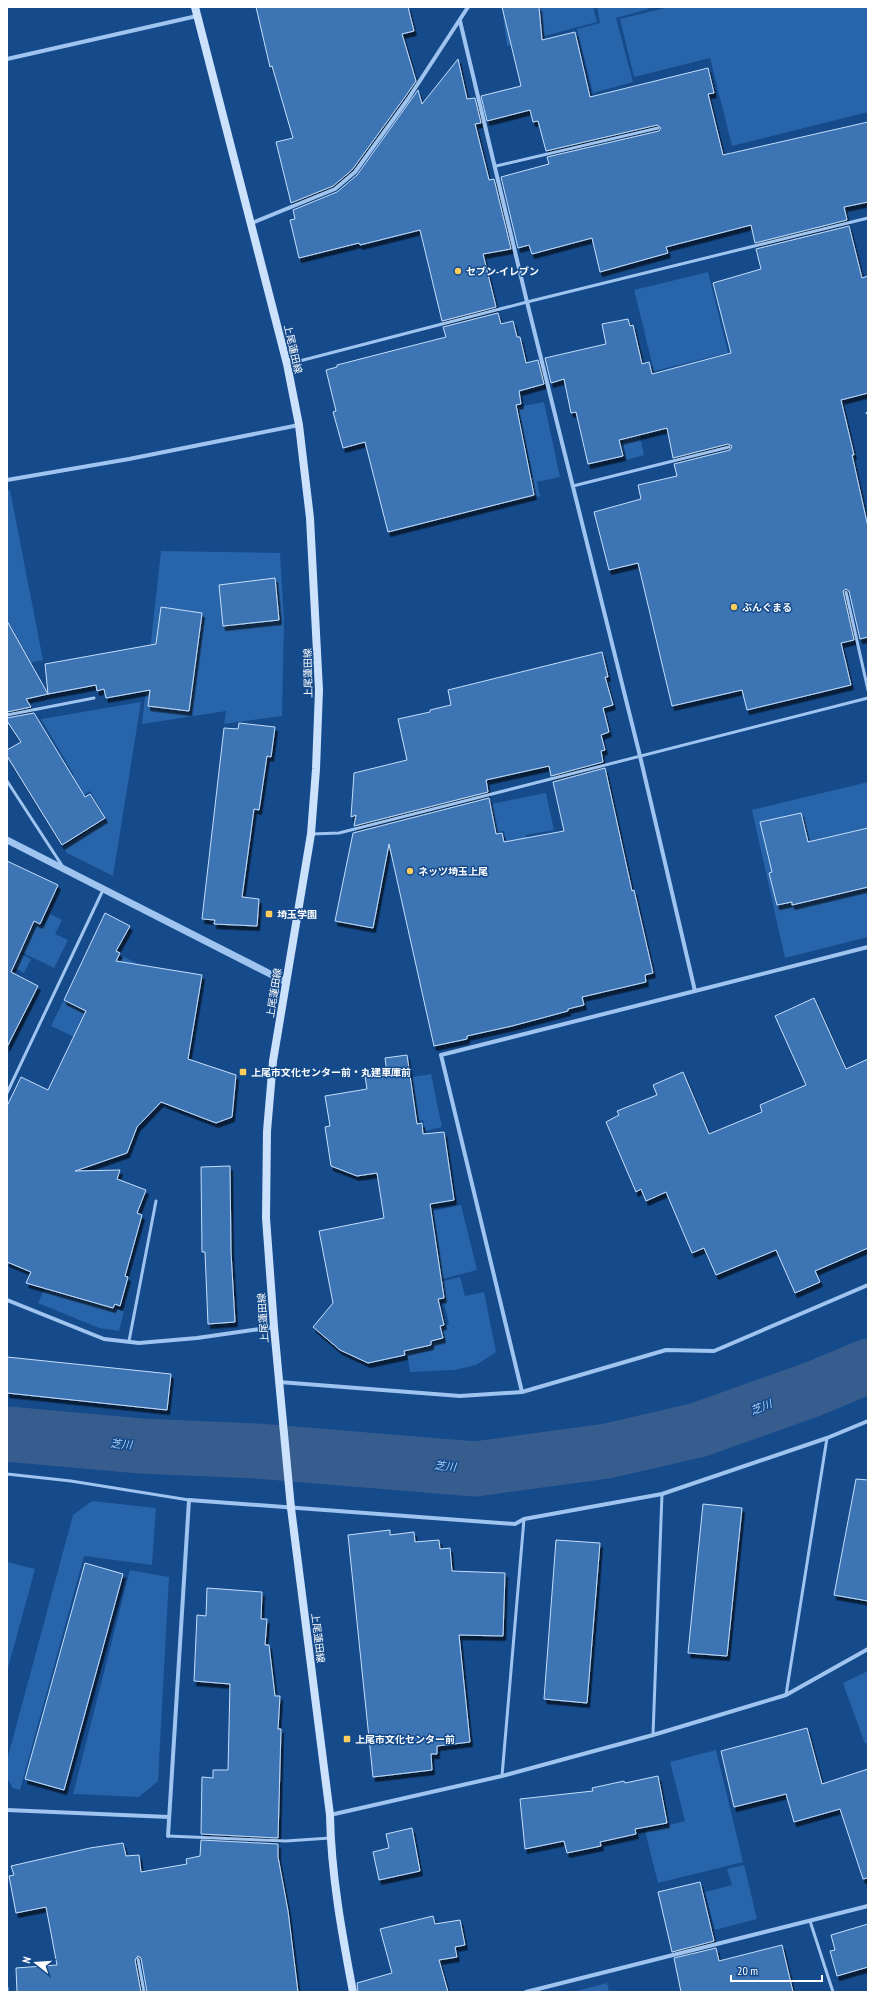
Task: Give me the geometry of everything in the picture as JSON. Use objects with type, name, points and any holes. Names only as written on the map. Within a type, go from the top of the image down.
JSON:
[{"type":"main road","name":"上尾蓮田線","points":[[195,7],[252,223],[287,364],[299,425],[310,518],[319,690],[311,834],[273,1061],[267,1131],[266,1218],[283,1432],[291,1508],[330,1815],[330,1838],[338,1906],[353,1992]]},
{"type":"street","points":[[252,223],[336,189],[355,172],[408,100],[468,7]]},
{"type":"street","points":[[7,59],[197,16]]},
{"type":"street","points":[[460,21],[496,166],[527,302],[640,756],[695,991]]},
{"type":"street","points":[[7,480],[129,459],[299,425]]},
{"type":"street","points":[[7,840],[286,982]]},
{"type":"street","points":[[522,1392],[440,1055],[868,947]]},
{"type":"street","points":[[279,1382],[460,1396],[522,1392],[666,1350],[714,1352],[868,1285]]},
{"type":"street","points":[[7,1300],[104,1339],[139,1343],[197,1338],[274,1327]]},
{"type":"street","points":[[168,1836],[189,1500],[515,1524],[524,1519],[662,1494],[827,1438],[868,1422]]},
{"type":"street","points":[[330,1815],[502,1776],[653,1736],[786,1695],[868,1649]]},
{"type":"street","points":[[7,1810],[169,1817]]},
{"type":"street","points":[[526,1992],[810,1922],[868,1906]]},
{"type":"lane","points":[[496,166],[658,128]]},
{"type":"lane","points":[[287,364],[527,302],[868,218]]},
{"type":"lane","points":[[574,486],[729,447]]},
{"type":"lane","points":[[846,592],[868,690]]},
{"type":"lane","points":[[7,715],[94,698]]},
{"type":"lane","points":[[311,834],[339,833],[868,698]]},
{"type":"lane","points":[[7,781],[63,868]]},
{"type":"lane","points":[[7,1093],[103,890]]},
{"type":"lane","points":[[129,1341],[156,1201]]},
{"type":"lane","points":[[786,1695],[827,1438]]},
{"type":"lane","points":[[7,1474],[72,1481],[189,1500]]},
{"type":"lane","points":[[653,1736],[662,1494]]},
{"type":"lane","points":[[502,1776],[524,1519]]},
{"type":"lane","points":[[168,1836],[286,1841],[330,1838]]},
{"type":"lane","points":[[810,1922],[833,1992]]},
{"type":"lane","points":[[138,1959],[144,1992]]},
{"type":"shaded area","points":[[541,7],[593,7],[597,22],[507,46],[503,15],[518,15],[541,10]]},
{"type":"shaded area","points":[[597,7],[646,7],[649,9],[616,18],[633,82],[593,93],[577,29],[600,23]]},
{"type":"shaded area","points":[[669,7],[868,7],[868,112],[732,146],[710,58],[634,77],[620,19]]},
{"type":"shaded area","points":[[708,272],[728,353],[654,371],[634,290]]},
{"type":"shaded area","points":[[631,394],[644,455],[627,460],[613,398]]},
{"type":"shaded area","points":[[544,402],[560,477],[537,482],[540,496],[504,504],[500,484],[533,477],[518,407]]},
{"type":"shaded area","points":[[7,490],[10,490],[43,660],[7,667]]},
{"type":"shaded area","points":[[161,551],[280,553],[284,622],[282,716],[224,724],[226,711],[142,724]]},
{"type":"shaded area","points":[[141,702],[113,876],[67,853],[63,847],[106,820],[90,791],[64,806],[54,789],[74,775],[41,719]]},
{"type":"shaded area","points":[[868,782],[868,937],[785,958],[752,810]]},
{"type":"shaded area","points":[[546,793],[554,830],[526,835],[526,839],[506,842],[504,831],[496,832],[491,804]]},
{"type":"shaded area","points":[[50,914],[62,920],[55,934],[68,940],[54,968],[7,945],[7,936],[24,944],[35,922],[44,926]]},
{"type":"shaded area","points":[[7,947],[31,959],[24,973],[7,964]]},
{"type":"shaded area","points":[[122,956],[155,972],[114,1056],[51,1026],[63,1001],[104,1021],[138,971],[119,961]]},
{"type":"shaded area","points":[[431,1074],[442,1127],[425,1131],[423,1120],[419,1121],[412,1077]]},
{"type":"shaded area","points":[[461,1205],[477,1270],[412,1287],[406,1263],[440,1256],[433,1211]]},
{"type":"shaded area","points":[[92,1253],[78,1299],[124,1311],[119,1331],[99,1328],[38,1303],[48,1280]]},
{"type":"shaded area","points":[[460,1277],[465,1296],[484,1292],[496,1352],[476,1365],[455,1370],[410,1372],[407,1352],[433,1346],[433,1343],[445,1340],[442,1327],[449,1324],[439,1282]]},
{"type":"shaded area","points":[[92,1501],[156,1508],[152,1565],[84,1556],[20,1790],[13,1788],[7,1778],[7,1760],[73,1515]]},
{"type":"shaded area","points":[[7,1562],[35,1569],[7,1672]]},
{"type":"shaded area","points":[[130,1570],[169,1577],[158,1781],[139,1797],[73,1794]]},
{"type":"shaded area","points":[[868,1671],[868,1742],[865,1744],[843,1683]]},
{"type":"shaded area","points":[[716,1750],[743,1862],[658,1883],[645,1831],[685,1821],[670,1762]]},
{"type":"shaded area","points":[[744,1865],[757,1919],[715,1930],[705,1892],[732,1885],[727,1869]]},
{"type":"shaded area","points":[[607,1983],[609,1992],[573,1992]]},
{"type":"building","points":[[256,7],[408,7],[414,31],[402,34],[416,81],[405,97],[352,170],[333,186],[291,203],[276,142],[293,138],[272,66],[270,67]]},
{"type":"building","points":[[502,7],[539,7],[542,40],[575,32],[590,97],[708,68],[714,93],[708,94],[723,155],[868,122],[868,202],[844,207],[847,220],[755,243],[751,225],[666,247],[668,253],[600,272],[592,238],[532,254],[529,245],[518,248],[501,177],[549,164],[547,157],[659,131],[661,128],[657,125],[546,151],[538,121],[533,122],[530,110],[487,121],[481,96],[521,86]]},
{"type":"building","points":[[458,59],[467,99],[475,98],[481,123],[475,124],[489,180],[494,179],[511,249],[483,254],[496,307],[442,321],[420,230],[299,258],[290,220],[295,219],[293,210],[337,192],[357,175],[418,90],[422,104]]},
{"type":"building","points":[[849,226],[862,278],[868,276],[868,393],[841,400],[854,455],[852,455],[868,527],[868,637],[860,639],[849,591],[846,589],[843,591],[854,640],[841,643],[851,685],[747,710],[742,690],[672,706],[638,563],[609,570],[594,512],[641,499],[638,485],[677,476],[674,464],[730,450],[732,446],[728,444],[673,458],[667,428],[619,440],[623,456],[588,464],[576,412],[571,413],[564,379],[551,383],[545,358],[606,344],[602,324],[628,319],[630,326],[633,325],[642,364],[649,362],[652,374],[731,353],[713,283],[761,269],[756,249]]},
{"type":"building","points":[[498,313],[501,324],[513,321],[517,337],[520,337],[526,363],[538,360],[544,384],[519,391],[521,404],[516,405],[534,495],[388,532],[365,442],[343,448],[333,412],[336,411],[326,370],[337,367],[337,365],[446,337],[443,327]]},
{"type":"building","points":[[275,578],[279,620],[223,626],[219,585]]},
{"type":"building","points":[[161,607],[202,613],[189,711],[148,706],[150,690],[106,698],[104,689],[97,691],[96,685],[48,694],[45,664],[156,644]]},
{"type":"building","points":[[7,621],[48,694],[26,699],[31,707],[7,712]]},
{"type":"building","points":[[602,652],[608,677],[605,677],[613,705],[603,708],[609,732],[601,735],[605,750],[601,751],[603,762],[551,776],[549,766],[486,780],[488,792],[354,826],[356,815],[351,817],[354,773],[407,760],[398,719],[430,712],[430,710],[451,705],[448,690]]},
{"type":"building","points":[[34,713],[85,797],[90,794],[105,818],[62,845],[7,756],[7,750],[21,742],[7,721],[7,718]]},
{"type":"building","points":[[239,723],[275,727],[271,757],[267,756],[259,810],[254,809],[242,897],[259,899],[257,926],[214,924],[215,920],[202,919],[224,728],[238,729]]},
{"type":"building","points":[[605,768],[632,891],[634,890],[653,973],[645,975],[646,982],[582,997],[584,1005],[568,1009],[568,1011],[467,1036],[467,1039],[434,1046],[389,844],[373,928],[335,921],[353,833],[489,798],[496,834],[502,833],[504,842],[564,831],[553,782]]},
{"type":"building","points":[[801,813],[808,842],[868,828],[868,887],[792,905],[792,902],[777,905],[769,873],[772,872],[760,822]]},
{"type":"building","points":[[7,861],[58,885],[40,924],[34,921],[11,972],[38,986],[7,1047]]},
{"type":"building","points":[[105,913],[130,926],[116,951],[120,953],[116,961],[202,975],[188,1059],[236,1075],[232,1117],[216,1123],[161,1102],[137,1127],[127,1153],[75,1171],[120,1170],[117,1179],[146,1190],[137,1213],[142,1215],[125,1276],[128,1277],[120,1306],[115,1304],[113,1308],[26,1283],[31,1272],[7,1262],[7,1106],[21,1077],[48,1090],[86,1011],[64,1000]]},
{"type":"building","points":[[814,998],[846,1069],[868,1059],[868,1248],[815,1271],[820,1282],[795,1293],[776,1250],[716,1275],[704,1248],[692,1253],[666,1192],[646,1201],[641,1189],[636,1192],[606,1122],[619,1115],[617,1111],[657,1095],[653,1085],[683,1072],[709,1134],[762,1112],[760,1105],[806,1085],[775,1016]]},
{"type":"building","points":[[407,1055],[417,1124],[422,1123],[423,1134],[444,1132],[454,1200],[430,1204],[444,1298],[438,1299],[444,1325],[440,1326],[443,1338],[431,1341],[431,1345],[404,1351],[405,1355],[368,1363],[340,1350],[313,1327],[333,1303],[319,1231],[384,1218],[377,1173],[357,1176],[331,1166],[325,1127],[330,1126],[325,1096],[367,1089],[365,1076],[387,1073],[385,1058]]},
{"type":"building","points":[[230,1166],[231,1252],[235,1322],[208,1324],[205,1252],[202,1252],[201,1167]]},
{"type":"building","points":[[7,1357],[171,1374],[167,1410],[7,1393]]},
{"type":"building","points":[[856,1479],[868,1480],[868,1601],[834,1595]]},
{"type":"building","points":[[703,1504],[742,1508],[727,1656],[688,1653]]},
{"type":"building","points":[[390,1530],[390,1535],[414,1532],[415,1542],[439,1540],[440,1549],[450,1548],[452,1571],[505,1573],[503,1636],[459,1635],[470,1742],[437,1746],[437,1754],[431,1754],[432,1770],[373,1777],[348,1535]]},
{"type":"building","points":[[556,1540],[600,1543],[587,1703],[544,1699]]},
{"type":"building","points":[[85,1563],[123,1574],[64,1790],[25,1779]]},
{"type":"building","points":[[207,1588],[262,1592],[261,1619],[267,1619],[265,1645],[269,1645],[275,1696],[280,1696],[278,1729],[281,1729],[278,1838],[201,1834],[202,1777],[213,1778],[213,1770],[228,1770],[230,1684],[194,1681],[197,1615],[206,1616]]},
{"type":"building","points":[[807,1728],[822,1784],[868,1769],[868,1878],[863,1879],[840,1809],[794,1822],[786,1794],[734,1807],[721,1751]]},
{"type":"building","points":[[658,1776],[667,1823],[635,1829],[636,1834],[600,1842],[601,1846],[567,1853],[564,1841],[525,1849],[520,1799],[593,1791],[592,1788]]},
{"type":"building","points":[[412,1828],[420,1871],[379,1880],[373,1852],[389,1848],[386,1834]]},
{"type":"building","points":[[201,1840],[278,1844],[278,1857],[288,1911],[298,1992],[147,1992],[141,1958],[138,1956],[135,1960],[141,1992],[17,1992],[16,1968],[57,1965],[46,1907],[16,1913],[9,1876],[14,1875],[11,1866],[90,1848],[123,1843],[126,1856],[139,1855],[141,1872],[187,1864],[186,1859],[200,1856]]},
{"type":"building","points":[[700,1882],[714,1941],[672,1952],[658,1892]]},
{"type":"building","points":[[433,1916],[435,1924],[460,1920],[465,1945],[455,1947],[457,1957],[439,1960],[448,1992],[358,1992],[357,1983],[392,1973],[380,1929]]},
{"type":"building","points":[[868,1924],[868,1967],[837,1976],[830,1951],[835,1950],[831,1935]]},
{"type":"building","points":[[782,1945],[793,1992],[681,1992],[674,1958],[716,1948],[719,1961]]},
{"type":"waterway","name":"芝川","points":[[7,1434],[141,1446],[257,1451],[475,1469],[607,1451],[698,1430],[813,1389],[868,1366]]},
{"type":"place","name":"セブン-イレブン","points":[[458,271]]},
{"type":"place","name":"ぶんぐまる","points":[[734,607]]},
{"type":"place","name":"ネッツ埼玉上尾","points":[[410,871]]},
{"type":"place","name":"埼玉学園","points":[[269,914]]},
{"type":"place","name":"上尾市文化センター前・丸建車庫前","points":[[243,1072]]},
{"type":"place","name":"上尾市文化センター前","points":[[347,1739]]}]
